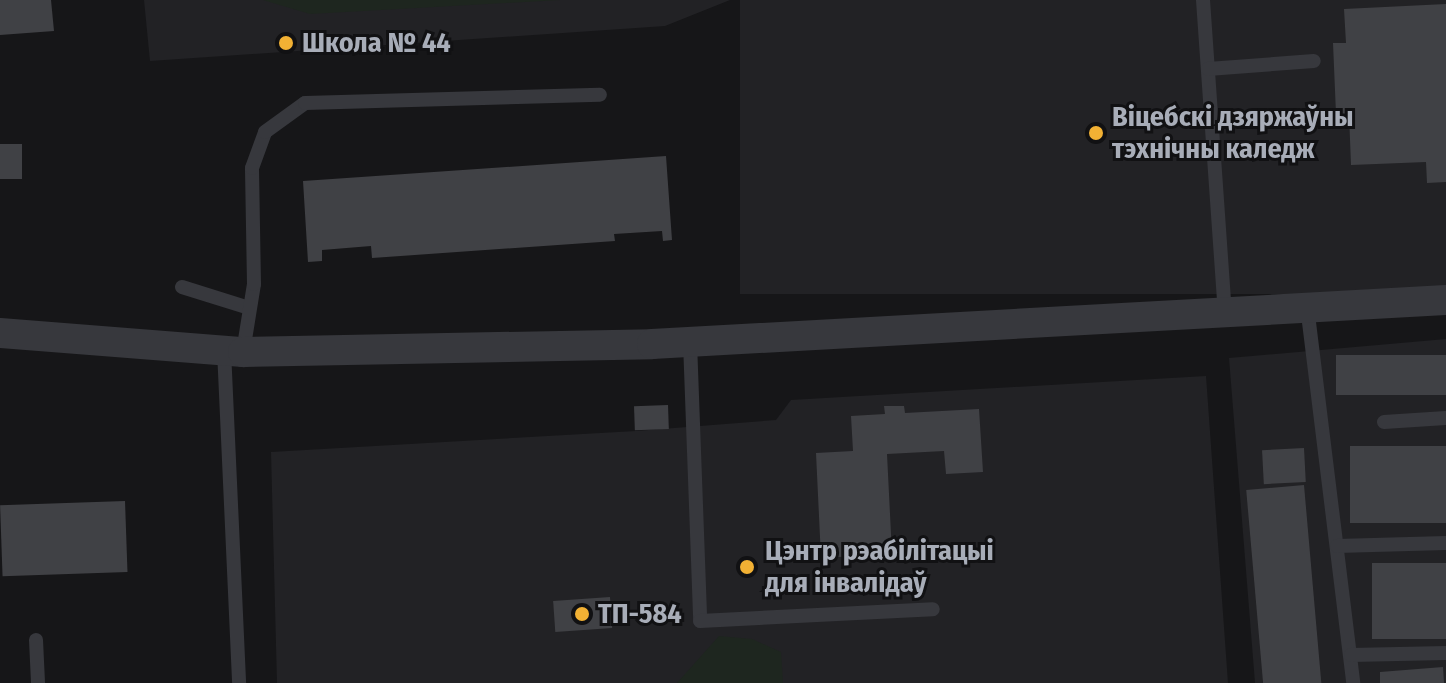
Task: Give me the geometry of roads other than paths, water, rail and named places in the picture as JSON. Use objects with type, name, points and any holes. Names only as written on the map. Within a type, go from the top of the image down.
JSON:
[{"type":"street","points":[[0,333],[233,350],[690,342],[1446,300]]},
{"type":"lane","points":[[1203,0],[1225,313]]},
{"type":"lane","points":[[1208,69],[1314,61]]},
{"type":"lane","points":[[239,683],[233,350],[249,308],[254,284],[252,168],[265,132],[305,103],[600,95]]},
{"type":"lane","points":[[182,287],[249,308]]},
{"type":"lane","points":[[1307,306],[1353,683]]},
{"type":"lane","points":[[690,342],[700,621],[933,609]]},
{"type":"lane","points":[[1384,422],[1446,418]]},
{"type":"lane","points":[[1337,546],[1446,543]]},
{"type":"lane","points":[[36,640],[38,683]]},
{"type":"lane","points":[[1351,655],[1446,653]]},
{"type":"place","name":"Школа № 44","points":[[286,43]]},
{"type":"place","name":"Віцебскі дзяржаўны тэхнічны каледж","points":[[1096,133]]},
{"type":"place","name":"Цэнтр рэабілітацыі для інвалідаў","points":[[747,567]]},
{"type":"place","name":"ТП-584","points":[[582,614]]}]
